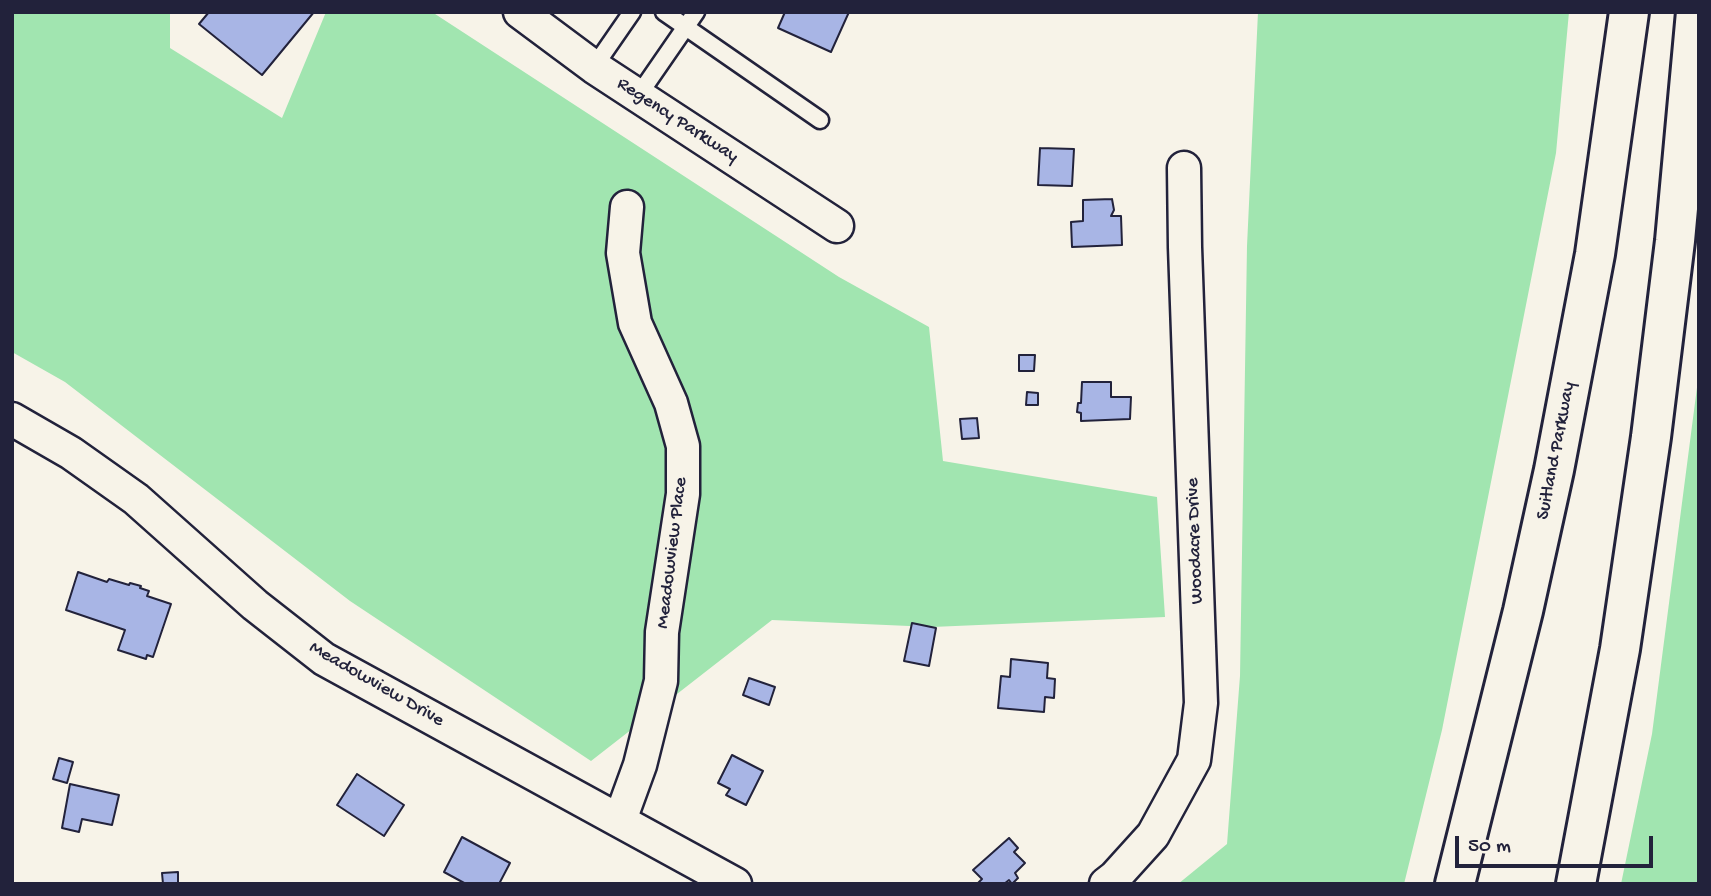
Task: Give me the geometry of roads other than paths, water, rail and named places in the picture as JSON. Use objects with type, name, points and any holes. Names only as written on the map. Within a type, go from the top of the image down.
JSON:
[{"type":"highway","name":"Suitland Parkway","points":[[1455,884],[1520,622],[1559,446],[1595,254],[1629,12]]},
{"type":"highway","points":[[1576,884],[1620,649],[1651,437],[1670,290],[1696,12]]},
{"type":"street","name":"Regency Parkway","points":[[520,12],[594,67],[837,226]]},
{"type":"street","name":"Woodacre Drive","points":[[1106,884],[1153,835],[1195,760],[1201,703],[1184,168]]},
{"type":"street","name":"Meadowview Place","points":[[620,820],[640,765],[661,681],[662,632],[684,494],[683,446],[671,403],[635,323],[622,253],[627,207]]},
{"type":"street","name":"Meadowview Drive","points":[[12,419],[71,453],[136,499],[255,606],[324,659],[735,884]]},
{"type":"lane","points":[[594,67],[632,12]]},
{"type":"lane","points":[[664,12],[820,120]]},
{"type":"lane","points":[[638,96],[696,12]]}]
